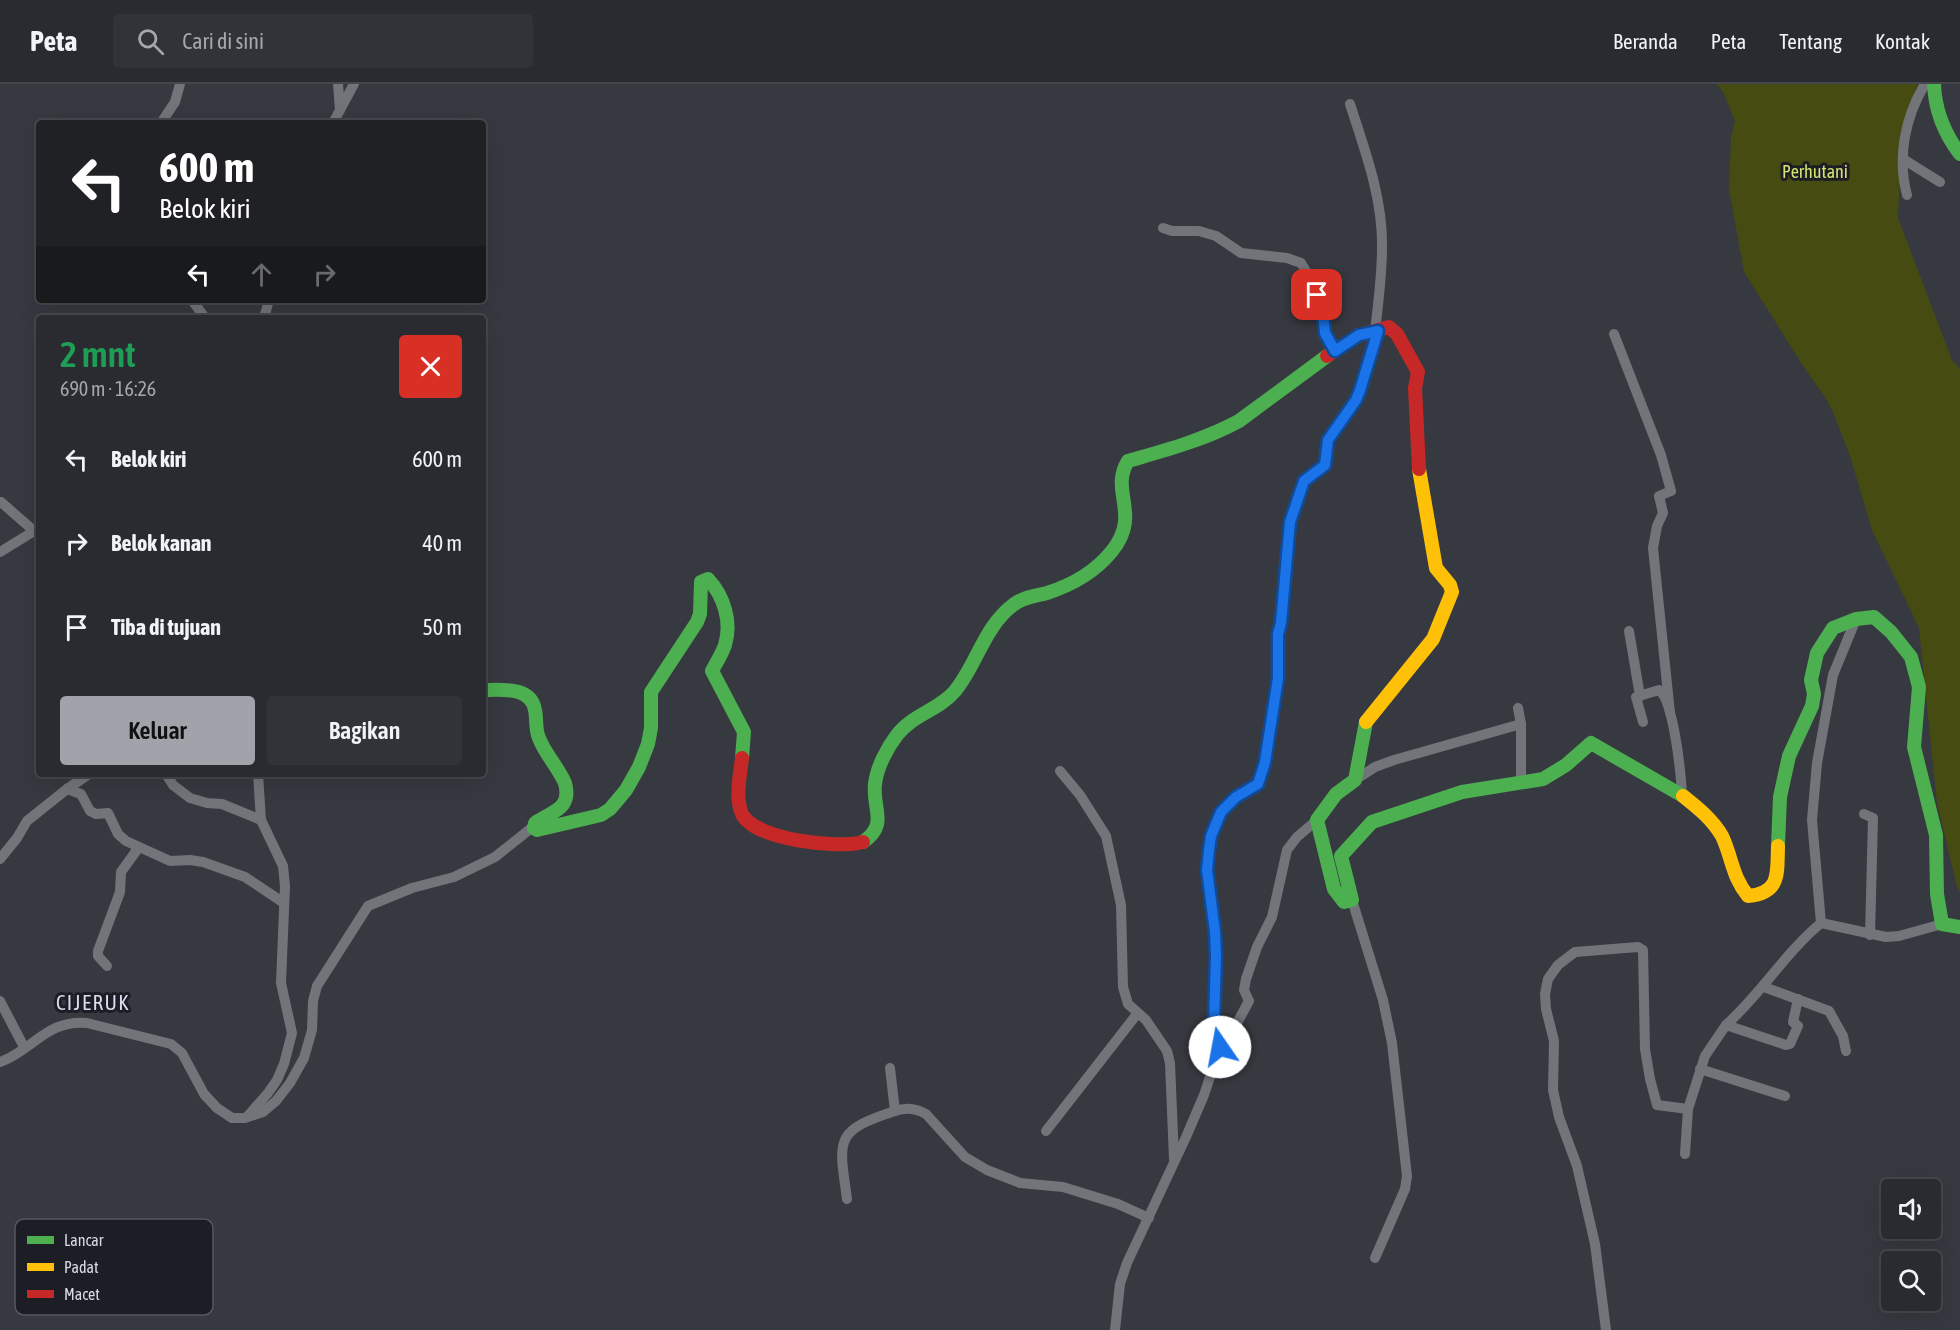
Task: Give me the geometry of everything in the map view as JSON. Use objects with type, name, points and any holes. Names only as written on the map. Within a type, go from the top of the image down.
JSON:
[{"type":"main road","points":[[1934,84],[1937,113],[1942,127],[1960,154]]},
{"type":"main road","points":[[486,690],[517,692],[531,699],[538,737],[566,784],[567,797],[564,805],[547,814],[534,826],[537,830],[597,816],[617,802],[642,764],[652,721],[649,699],[651,692],[697,622],[700,614],[702,582],[706,579],[711,581],[717,589],[728,628],[725,645],[712,671],[744,732],[739,801],[740,810],[745,819],[762,831],[774,835],[856,844],[868,840],[878,823],[874,791],[876,778],[899,732],[952,694],[987,634],[1012,606],[1063,587],[1090,571],[1110,553],[1120,538],[1126,521],[1122,472],[1128,461],[1182,446],[1224,429],[1239,421],[1359,335],[1389,327],[1394,330],[1416,366],[1419,472],[1436,568],[1439,576],[1450,585],[1452,592],[1433,639],[1366,721],[1355,780],[1336,794],[1317,820],[1334,889],[1344,903],[1352,900],[1341,856],[1372,822],[1462,792],[1543,779],[1566,765],[1591,743],[1682,795],[1708,816],[1722,837],[1738,884],[1748,896],[1755,896],[1770,890],[1779,869],[1780,797],[1784,774],[1794,742],[1812,706],[1814,694],[1812,680],[1817,653],[1833,628],[1856,619],[1874,617],[1891,632],[1911,657],[1919,687],[1914,747],[1936,835],[1937,894],[1942,924],[1960,927]]},
{"type":"street","points":[[163,120],[175,102],[180,84]]},
{"type":"street","points":[[338,84],[340,110]]},
{"type":"street","points":[[335,120],[354,84]]},
{"type":"street","points":[[1907,195],[1903,179],[1903,150],[1910,121],[1924,84]]},
{"type":"street","points":[[1220,1047],[1214,1023],[1215,932],[1207,870],[1211,836],[1221,812],[1236,797],[1258,784],[1265,762],[1278,678],[1278,634],[1281,623],[1290,522],[1304,481],[1325,465],[1328,440],[1356,400],[1377,331],[1382,247],[1379,212],[1373,173],[1350,104]]},
{"type":"street","points":[[1903,159],[1940,182]]},
{"type":"street","points":[[1163,228],[1172,231],[1199,231],[1216,236],[1241,253],[1287,258],[1301,263],[1317,295],[1323,313],[1325,333],[1335,351]]},
{"type":"street","points":[[1614,334],[1657,445],[1671,491],[1659,496],[1663,513],[1657,526],[1653,548],[1670,713],[1678,755],[1682,795]]},
{"type":"street","points":[[1,502],[36,529]]},
{"type":"street","points":[[0,552],[36,531]]},
{"type":"street","points":[[1821,923],[1812,820],[1817,763],[1828,692],[1845,642],[1856,619]]},
{"type":"street","points":[[1833,628],[1845,642]]},
{"type":"street","points":[[1629,631],[1640,696]]},
{"type":"street","points":[[1643,722],[1636,697],[1659,690],[1663,693],[1670,713]]},
{"type":"street","points":[[1518,708],[1521,724],[1521,782]]},
{"type":"street","points":[[1355,780],[1375,767],[1409,755],[1521,724]]},
{"type":"street","points":[[1060,771],[1080,795],[1106,836],[1121,905],[1124,987],[1128,1004],[1146,1020],[1167,1051],[1170,1063],[1174,1162]]},
{"type":"street","points":[[0,859],[27,821],[85,777]]},
{"type":"street","points":[[168,777],[173,785],[190,798],[222,804],[261,820]]},
{"type":"street","points":[[245,1118],[277,1080],[291,1041],[281,983],[283,866],[261,820],[258,777]]},
{"type":"street","points":[[67,789],[81,794],[92,812],[108,813],[121,837],[139,847],[171,861],[203,862],[244,877],[284,903]]},
{"type":"street","points":[[1864,814],[1873,818],[1870,935]]},
{"type":"street","points":[[1115,1330],[1120,1284],[1135,1242],[1149,1218],[1204,1095],[1220,1047],[1249,1000],[1244,990],[1246,979],[1257,948],[1272,917],[1287,850],[1297,837],[1317,820]]},
{"type":"street","points":[[0,1062],[61,1025],[73,1022],[171,1044],[182,1053],[204,1094],[217,1108],[232,1118],[245,1118],[263,1112],[276,1101],[290,1083],[304,1058],[312,1030],[313,1002],[317,986],[368,906],[411,888],[454,877],[495,857],[534,826]]},
{"type":"street","points":[[107,966],[98,956],[98,951],[120,892],[121,872],[139,847]]},
{"type":"street","points":[[1352,900],[1383,1000],[1390,1032],[1407,1176],[1405,1189],[1375,1258]]},
{"type":"street","points":[[1821,923],[1870,935],[1899,936],[1942,924]]},
{"type":"street","points":[[1685,1154],[1688,1109],[1705,1056],[1726,1025],[1744,1010],[1802,939],[1821,923]]},
{"type":"street","points":[[1606,1330],[1595,1244],[1577,1166],[1559,1118],[1553,1090],[1554,1041],[1546,1009],[1545,994],[1548,979],[1558,965],[1575,952],[1642,948],[1644,952],[1645,1049],[1657,1105],[1688,1109]]},
{"type":"street","points":[[1764,987],[1829,1011],[1843,1036],[1846,1051]]},
{"type":"street","points":[[1726,1025],[1787,1045],[1798,1028],[1798,1025],[1792,1022],[1798,999]]},
{"type":"street","points":[[0,1001],[24,1047]]},
{"type":"street","points":[[1046,1131],[1137,1014]]},
{"type":"street","points":[[890,1068],[895,1111]]},
{"type":"street","points":[[1700,1069],[1785,1096]]},
{"type":"street","points":[[847,1199],[841,1160],[844,1139],[864,1121],[903,1108],[918,1109],[926,1114],[965,1157],[987,1170],[1020,1183],[1063,1187],[1118,1204],[1149,1218]]},
{"type":"green space","name":"Perhutani","points":[[1717,84],[1918,84],[1902,133],[1898,218],[1952,360],[1960,369],[1960,891],[1957,887],[1937,803],[1919,628],[1872,530],[1850,456],[1833,412],[1744,272],[1729,189],[1731,137],[1735,121],[1723,92]]},
{"type":"traffic: fast","points":[[1934,84],[1941,121],[1960,154]]},
{"type":"traffic: fast","points":[[863,842],[875,829],[878,816],[876,778],[883,758],[897,735],[910,722],[949,698],[963,680],[995,624],[1013,605],[1025,598],[1065,586],[1091,571],[1112,551],[1121,538],[1124,526],[1122,483],[1123,472],[1128,461],[1171,449],[1226,428],[1239,421],[1327,356]]},
{"type":"traffic: fast","points":[[486,690],[514,691],[528,697],[535,710],[539,738],[565,783],[566,799],[563,804],[535,823],[534,828],[537,830],[601,815],[610,809],[626,790],[639,767],[648,744],[651,728],[651,692],[697,622],[700,614],[701,582],[708,579],[722,601],[728,627],[725,645],[712,671],[744,732],[742,758]]},
{"type":"traffic: fast","points":[[1778,846],[1780,797],[1789,756],[1812,706],[1814,694],[1811,680],[1817,653],[1833,628],[1856,619],[1874,617],[1891,632],[1911,657],[1919,687],[1914,747],[1936,835],[1937,894],[1942,924],[1960,927]]},
{"type":"traffic: fast","points":[[1366,722],[1355,780],[1336,794],[1317,820],[1334,889],[1344,902],[1352,900],[1341,856],[1372,822],[1462,792],[1543,779],[1566,765],[1591,743],[1683,796]]},
{"type":"traffic: slow","points":[[1366,722],[1433,639],[1452,592],[1450,585],[1436,568],[1419,469]]},
{"type":"traffic: slow","points":[[1683,796],[1714,824],[1722,836],[1739,882],[1748,896],[1759,894],[1772,886],[1777,873],[1778,846]]},
{"type":"traffic: jam","points":[[1327,356],[1359,335],[1389,327],[1397,334],[1418,372],[1415,388],[1419,469]]},
{"type":"traffic: jam","points":[[742,758],[739,801],[742,814],[750,823],[779,836],[798,840],[835,844],[863,842]]},
{"type":"district","name":"CIJERUK","points":[[93,1002]]},
{"type":"route","points":[[1220,1047],[1214,1023],[1215,932],[1207,870],[1211,836],[1221,812],[1236,797],[1258,784],[1265,762],[1278,678],[1278,634],[1281,623],[1290,522],[1304,481],[1325,465],[1328,440],[1356,400],[1370,363],[1378,331],[1359,335],[1335,351],[1325,333],[1323,313],[1317,295]]}]
